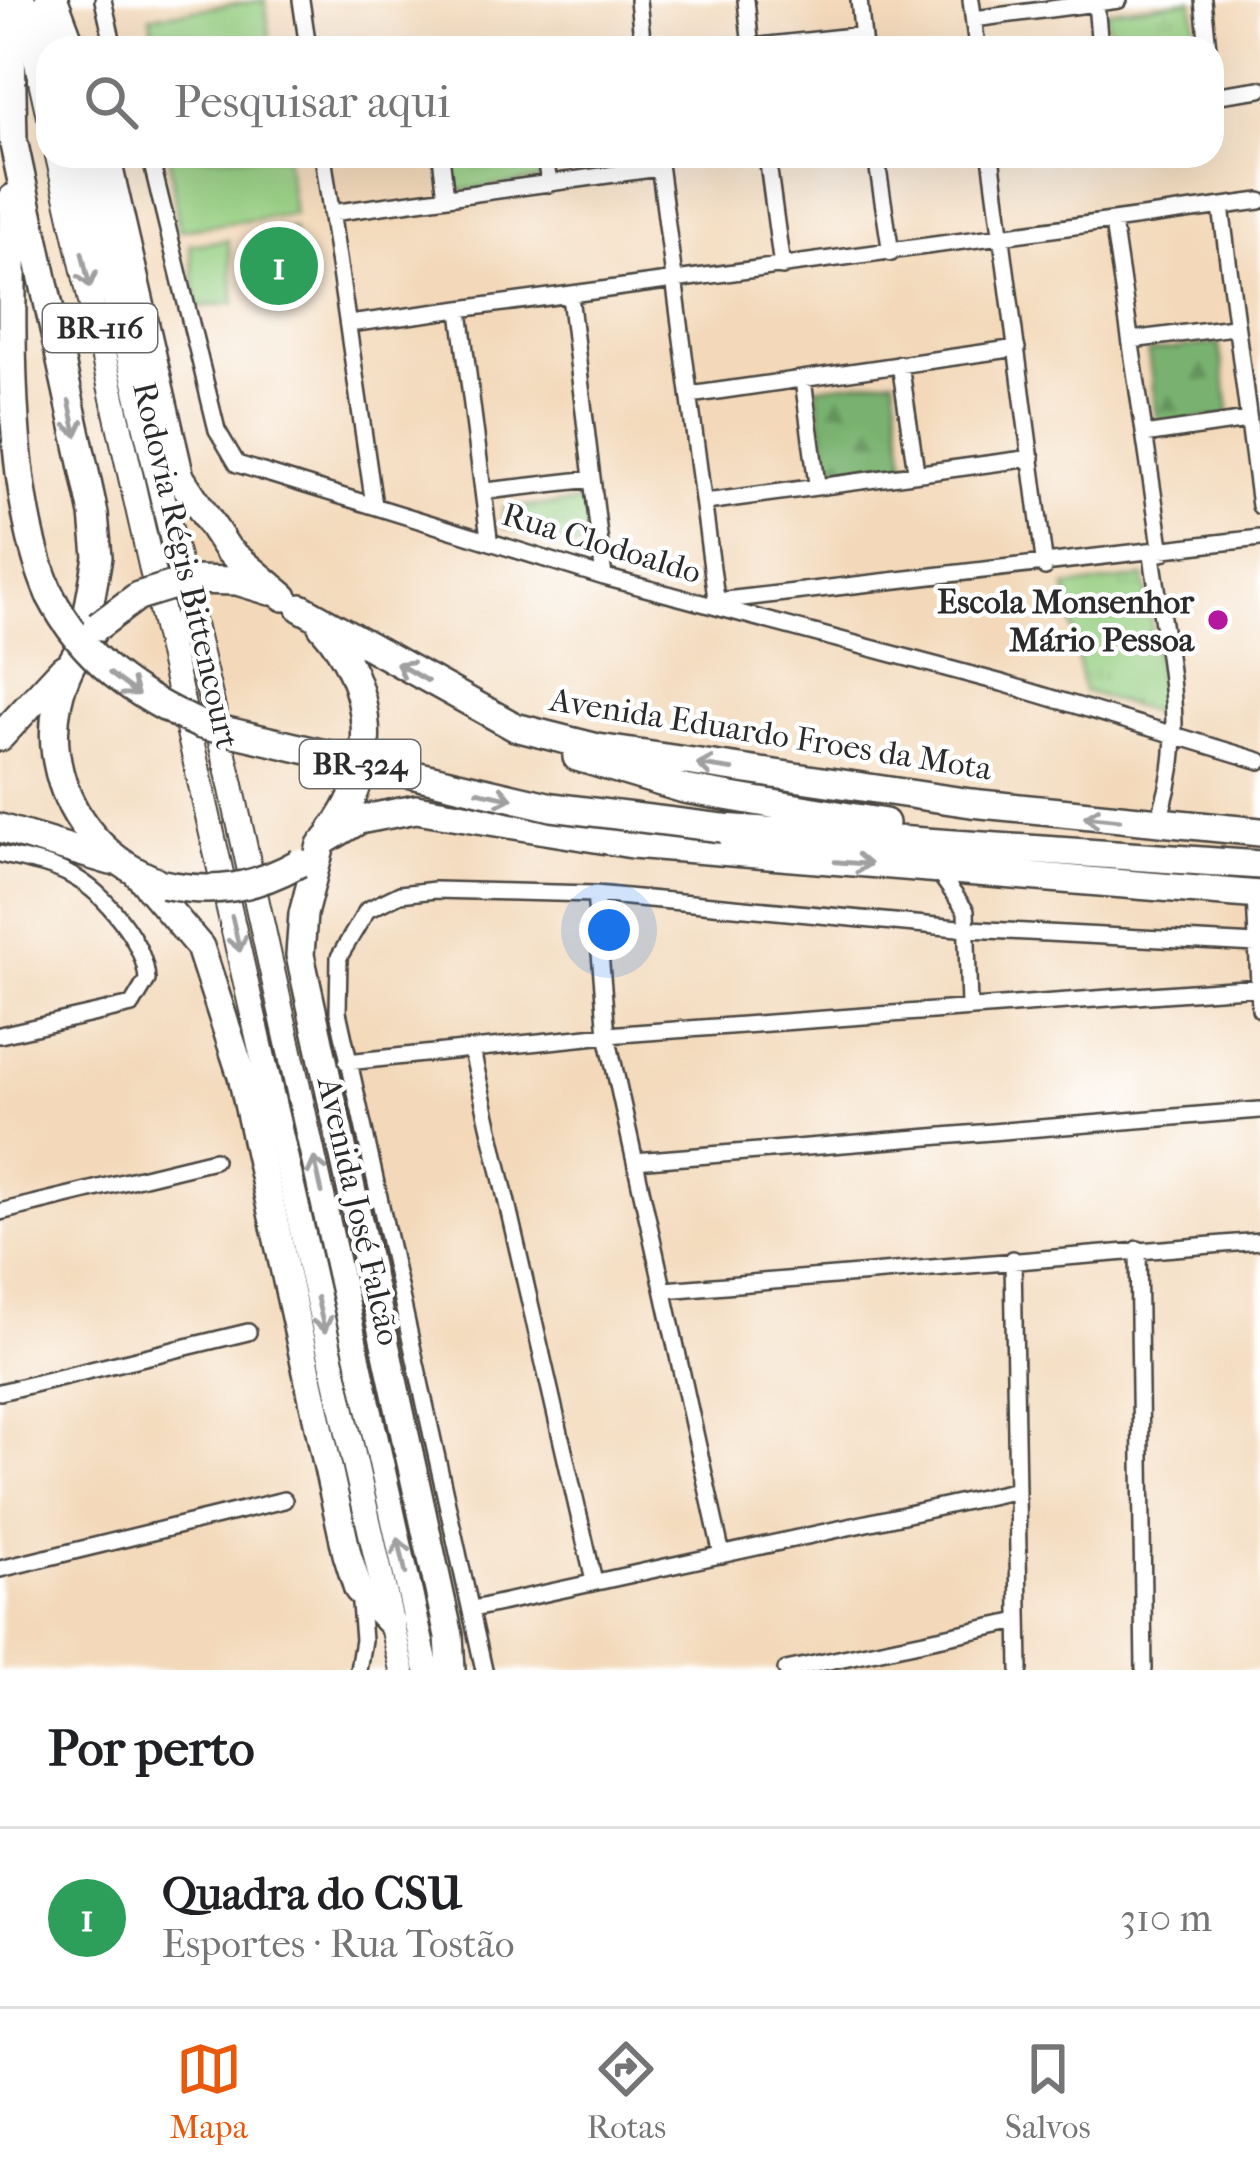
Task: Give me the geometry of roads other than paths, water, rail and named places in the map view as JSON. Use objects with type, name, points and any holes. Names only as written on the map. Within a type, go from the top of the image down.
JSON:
[{"type":"highway","name":"BR-116","points":[[10,0],[16,338]]},
{"type":"highway","points":[[54,0],[68,36]]},
{"type":"highway","name":"BR-116","points":[[14,140],[94,514],[96,571],[85,643]]},
{"type":"highway","name":"BR-116","points":[[109,168],[180,477],[228,550],[293,603]]},
{"type":"highway","points":[[0,285],[13,254]]},
{"type":"highway","name":"BR-324","points":[[16,338],[19,473],[39,571],[82,644],[130,689],[201,725],[552,807],[722,829],[1260,865]]},
{"type":"highway","name":"Avenida Eduardo Froes da Mota","points":[[0,736],[85,643],[162,586],[224,580],[293,603],[515,727],[598,748],[1156,823],[1260,832]]},
{"type":"highway","points":[[293,603],[342,650],[364,704],[364,762],[350,803],[316,849],[300,955],[449,1636],[451,1670]]},
{"type":"highway","points":[[85,643],[55,712],[57,770],[81,824],[141,874],[200,947],[224,1018],[358,1589],[391,1623]]},
{"type":"highway","name":"BR-324","points":[[515,727],[593,763],[684,789],[1031,848]]},
{"type":"highway","name":"BR-324","points":[[316,849],[359,820],[416,809],[632,844],[1257,895]]},
{"type":"highway","points":[[0,828],[191,890],[233,888],[316,849]]},
{"type":"main road","points":[[23,0],[36,58]]},
{"type":"main road","points":[[45,0],[53,36]]},
{"type":"main road","name":"Rodovia Régis Bittencourt","points":[[61,168],[201,779]]},
{"type":"main road","name":"Rodovia Régis Bittencourt","points":[[84,168],[227,767]]},
{"type":"main road","name":"Avenida José Falcão","points":[[227,767],[427,1670]]},
{"type":"main road","name":"Avenida José Falcão","points":[[201,779],[402,1670]]},
{"type":"street","points":[[103,0],[111,36]]},
{"type":"street","points":[[302,0],[306,36]]},
{"type":"street","points":[[638,0],[642,36]]},
{"type":"street","points":[[746,0],[750,36]]},
{"type":"street","points":[[859,0],[863,36]]},
{"type":"street","points":[[971,0],[976,36]]},
{"type":"street","points":[[974,19],[1119,0]]},
{"type":"street","points":[[1203,0],[1207,36]]},
{"type":"street","points":[[1096,3],[1099,36]]},
{"type":"street","points":[[1224,94],[1260,89]]},
{"type":"street","name":"Rua Clodoaldo","points":[[152,168],[224,447],[238,464],[265,477],[489,538],[604,577],[1260,760]]},
{"type":"street","points":[[325,168],[374,505]]},
{"type":"street","points":[[443,168],[446,197]]},
{"type":"street","points":[[547,168],[549,184]]},
{"type":"street","points":[[331,213],[549,184],[628,168]]},
{"type":"street","points":[[659,168],[717,605],[1260,538]]},
{"type":"street","points":[[768,168],[782,267]]},
{"type":"street","points":[[878,168],[891,253]]},
{"type":"street","points":[[993,168],[1045,567]]},
{"type":"street","points":[[349,324],[1260,201]]},
{"type":"street","points":[[1221,207],[1233,327],[1260,506]]},
{"type":"street","points":[[1113,223],[1144,435],[1177,735],[1172,780],[1156,823]]},
{"type":"street","points":[[571,296],[604,577]]},
{"type":"street","points":[[460,311],[489,538]]},
{"type":"street","points":[[1131,340],[1233,327]]},
{"type":"street","points":[[690,395],[1017,348]]},
{"type":"street","points":[[901,364],[916,471]]},
{"type":"street","points":[[803,380],[817,484]]},
{"type":"street","points":[[1144,435],[1247,420]]},
{"type":"street","points":[[706,502],[1032,458]]},
{"type":"street","points":[[486,491],[592,479]]},
{"type":"street","points":[[0,854],[52,867],[96,893],[140,953],[147,980],[131,1005],[0,1035]]},
{"type":"street","points":[[936,869],[962,904],[969,928],[969,1006]]},
{"type":"street","points":[[484,1670],[347,1062],[335,976],[338,958],[367,910],[400,894],[435,890],[595,893],[969,928],[1257,944]]},
{"type":"street","points":[[595,893],[607,1035],[722,1555]]},
{"type":"street","points":[[1257,895],[1260,1009]]},
{"type":"street","points":[[347,1062],[607,1035],[1259,987]]},
{"type":"street","points":[[472,1051],[594,1582]]},
{"type":"street","points":[[635,1161],[1260,1110]]},
{"type":"street","points":[[0,1212],[214,1160]]},
{"type":"street","points":[[665,1290],[1260,1240]]},
{"type":"street","points":[[1138,1249],[1144,1670]]},
{"type":"street","points":[[1013,1259],[1013,1491],[1020,1670]]},
{"type":"street","points":[[0,1392],[248,1332]]},
{"type":"street","points":[[473,1609],[1013,1491]]},
{"type":"street","points":[[0,1569],[284,1501]]},
{"type":"street","points":[[358,1589],[363,1640],[358,1670]]},
{"type":"street","points":[[786,1670],[1019,1621]]},
{"type":"place","name":"Quadra do CSU","points":[[279,266]]},
{"type":"place","name":"Escola Monsenhor Mário Pessoa","points":[[1218,620]]}]
